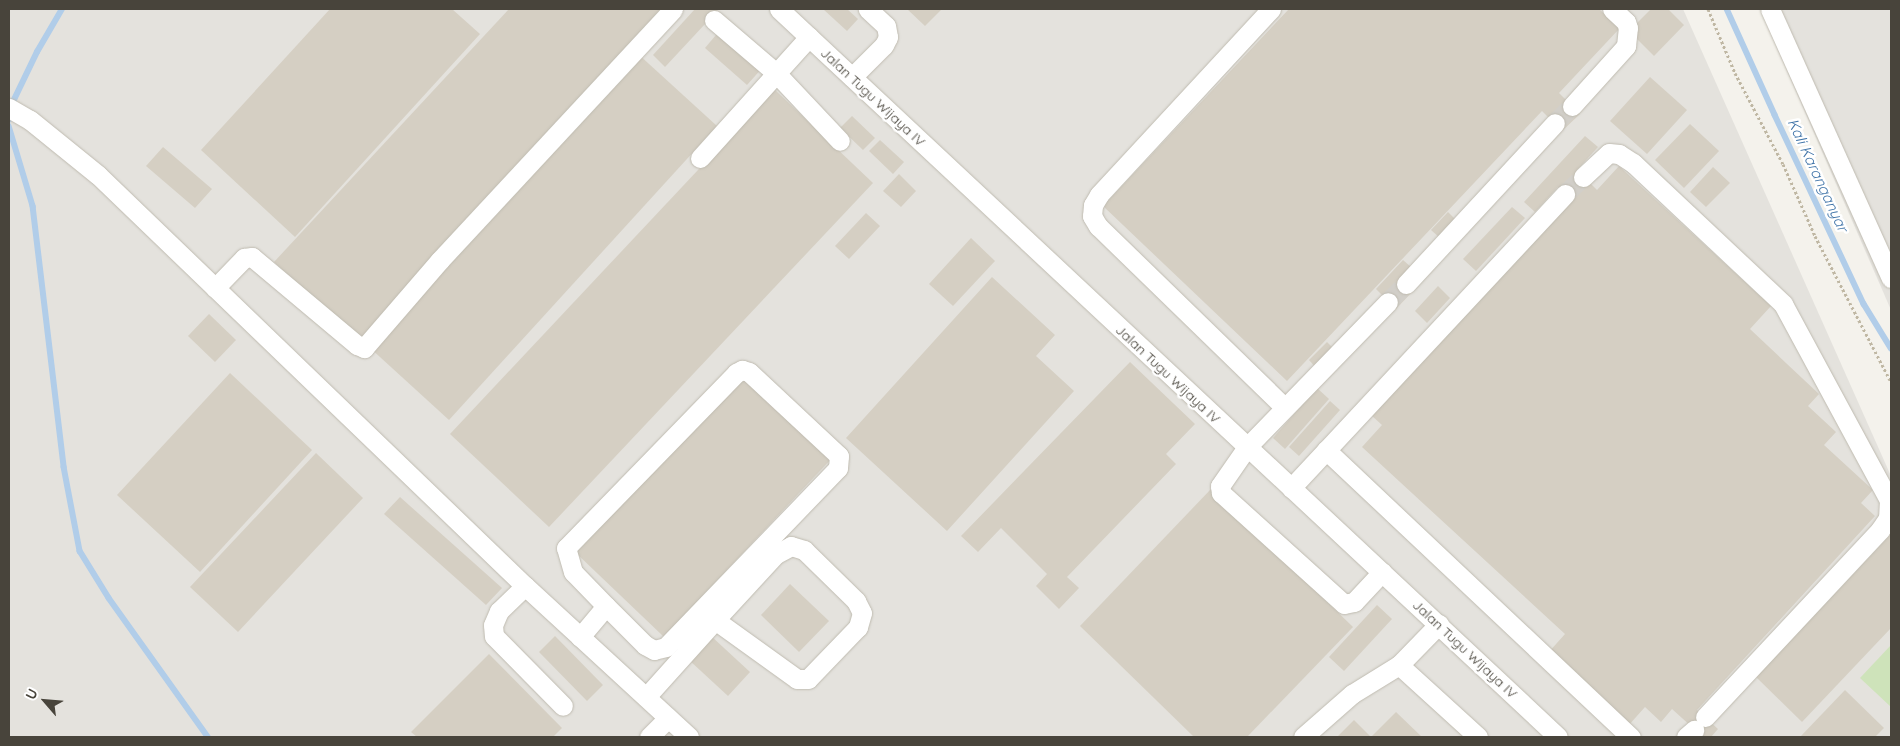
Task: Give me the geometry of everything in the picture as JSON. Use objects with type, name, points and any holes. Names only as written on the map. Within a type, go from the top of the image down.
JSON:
[{"type":"street","points":[[215,288],[244,258],[252,257],[357,345],[364,348],[440,260],[673,9]]},
{"type":"street","name":"Jalan Tugu Wijaya IV","points":[[779,9],[1558,737]]},
{"type":"street","points":[[852,77],[884,45],[888,37],[886,26],[868,9]]},
{"type":"street","points":[[1272,9],[1099,195],[1093,205],[1092,216],[1098,226],[1284,407]]},
{"type":"street","points":[[1572,106],[1626,46],[1628,28],[1626,22],[1612,9]]},
{"type":"street","points":[[1770,9],[1891,278]]},
{"type":"street","points":[[714,20],[776,73],[840,141]]},
{"type":"street","points":[[700,158],[810,37]]},
{"type":"street","points":[[9,108],[30,120],[98,175],[525,586],[689,737]]},
{"type":"street","points":[[1406,284],[1555,123]]},
{"type":"street","points":[[1583,177],[1609,153],[1619,154],[1633,163],[1783,304],[1889,500],[1888,518],[1880,530],[1695,728]]},
{"type":"street","points":[[1291,488],[1565,194]]},
{"type":"street","points":[[1382,572],[1354,602],[1344,604],[1221,493],[1220,486],[1247,447],[1388,302]]},
{"type":"street","points":[[742,370],[750,372],[838,456],[838,468],[666,647],[654,650],[645,645],[606,606],[573,572],[566,548],[736,373],[742,370]]},
{"type":"street","points":[[1326,450],[1631,737]]},
{"type":"street","points":[[646,697],[715,620],[776,554],[791,546],[804,550],[856,601],[862,613],[858,627],[808,678],[802,679],[797,679],[788,674],[715,620]]},
{"type":"street","points":[[525,586],[499,611],[493,625],[494,636],[563,706]]},
{"type":"street","points":[[580,637],[606,606]]},
{"type":"street","points":[[1303,737],[1352,694],[1399,666],[1439,624]]},
{"type":"street","points":[[1399,666],[1478,737]]},
{"type":"street","points":[[649,737],[668,718]]},
{"type":"path","points":[[1708,9],[1736,73],[1784,164],[1815,236],[1891,382]]},
{"type":"shaded area","points":[[9,9],[1683,9],[1891,476],[1891,737],[9,737]]},
{"type":"shaded area","points":[[1760,9],[1891,9],[1891,310]]},
{"type":"green space","points":[[1891,645],[1891,707],[1860,678]]},
{"type":"building","points":[[330,9],[452,9],[480,34],[295,237],[201,150]]},
{"type":"building","points":[[509,9],[669,9],[360,342],[274,262]]},
{"type":"building","points":[[695,9],[719,9],[665,67],[653,55]]},
{"type":"building","points":[[823,9],[847,9],[858,19],[847,31]]},
{"type":"building","points":[[907,9],[942,9],[925,26]]},
{"type":"building","points":[[1289,9],[1599,9],[1620,28],[1559,93],[1580,114],[1562,131],[1542,111],[1287,381],[1103,206]]},
{"type":"building","points":[[1651,9],[1668,9],[1684,25],[1654,56],[1629,31]]},
{"type":"building","points":[[721,29],[764,66],[747,85],[705,48]]},
{"type":"building","points":[[637,53],[717,126],[449,420],[369,347]]},
{"type":"building","points":[[1650,77],[1687,110],[1647,154],[1610,121]]},
{"type":"building","points":[[774,89],[873,183],[549,527],[450,434]]},
{"type":"building","points":[[852,116],[875,138],[863,150],[840,128]]},
{"type":"building","points":[[1690,124],[1719,151],[1684,188],[1655,160]]},
{"type":"building","points":[[1585,136],[1598,147],[1577,170],[1597,190],[1619,166],[1771,306],[1750,329],[1819,394],[1808,406],[1836,432],[1824,445],[1873,490],[1861,503],[1875,516],[1697,710],[1718,729],[1711,737],[1703,737],[1672,709],[1661,722],[1645,707],[1628,726],[1548,653],[1565,634],[1362,447],[1382,425],[1371,415],[1570,199],[1558,187],[1535,212],[1524,202]]},
{"type":"building","points":[[880,140],[904,162],[893,174],[869,151]]},
{"type":"building","points":[[163,147],[212,189],[195,208],[146,166]]},
{"type":"building","points":[[1713,167],[1730,183],[1706,207],[1690,192]]},
{"type":"building","points":[[899,174],[916,191],[901,207],[883,191]]},
{"type":"building","points":[[1512,207],[1525,218],[1476,271],[1463,259]]},
{"type":"building","points":[[1448,212],[1456,220],[1440,238],[1431,230]]},
{"type":"building","points":[[866,213],[880,226],[849,259],[835,246]]},
{"type":"building","points":[[971,238],[995,261],[953,306],[929,284]]},
{"type":"building","points":[[1403,260],[1411,267],[1400,279],[1413,291],[1396,309],[1376,289]]},
{"type":"building","points":[[992,277],[1055,335],[1036,356],[1074,391],[947,531],[846,438]]},
{"type":"building","points":[[1438,286],[1450,298],[1427,323],[1415,311]]},
{"type":"building","points":[[209,314],[236,340],[215,362],[188,336]]},
{"type":"building","points":[[1327,342],[1335,350],[1317,369],[1309,360]]},
{"type":"building","points":[[1130,362],[1195,424],[1166,454],[1176,464],[1067,577],[1079,588],[1059,609],[1036,586],[1047,574],[1001,528],[978,552],[961,536]]},
{"type":"building","points":[[230,373],[312,450],[200,572],[117,495]]},
{"type":"building","points":[[746,373],[834,456],[664,637],[576,553]]},
{"type":"building","points":[[1317,388],[1329,399],[1285,449],[1273,438]]},
{"type":"building","points":[[1330,401],[1340,410],[1299,456],[1289,447]]},
{"type":"building","points":[[316,453],[363,498],[238,632],[190,587]]},
{"type":"building","points":[[1211,489],[1353,627],[1247,737],[1194,737],[1080,626]]},
{"type":"building","points":[[400,497],[502,588],[486,605],[384,514]]},
{"type":"building","points":[[1891,534],[1891,628],[1802,722],[1756,677]]},
{"type":"building","points":[[790,584],[829,621],[799,652],[761,615]]},
{"type":"building","points":[[1377,605],[1392,619],[1344,671],[1329,657]]},
{"type":"building","points":[[555,636],[603,685],[587,701],[539,652]]},
{"type":"building","points":[[711,636],[750,672],[728,696],[689,660]]},
{"type":"building","points":[[489,654],[562,728],[553,737],[417,737],[411,732]]},
{"type":"building","points":[[1845,690],[1884,728],[1875,737],[1800,737]]},
{"type":"building","points":[[1396,712],[1422,737],[1371,737]]},
{"type":"building","points":[[1354,720],[1371,737],[1337,737]]},
{"type":"waterway","points":[[9,120],[11,106],[37,52],[62,9]]},
{"type":"waterway","name":"Kali Karanganyar","points":[[1727,9],[1864,304],[1891,348]]},
{"type":"waterway","points":[[9,126],[33,206],[64,467],[80,551],[109,598],[208,737]]},
{"type":"tunnel","points":[[1555,123],[1572,106]]},
{"type":"tunnel","points":[[1565,194],[1583,177]]},
{"type":"tunnel","points":[[1388,302],[1406,284]]}]
